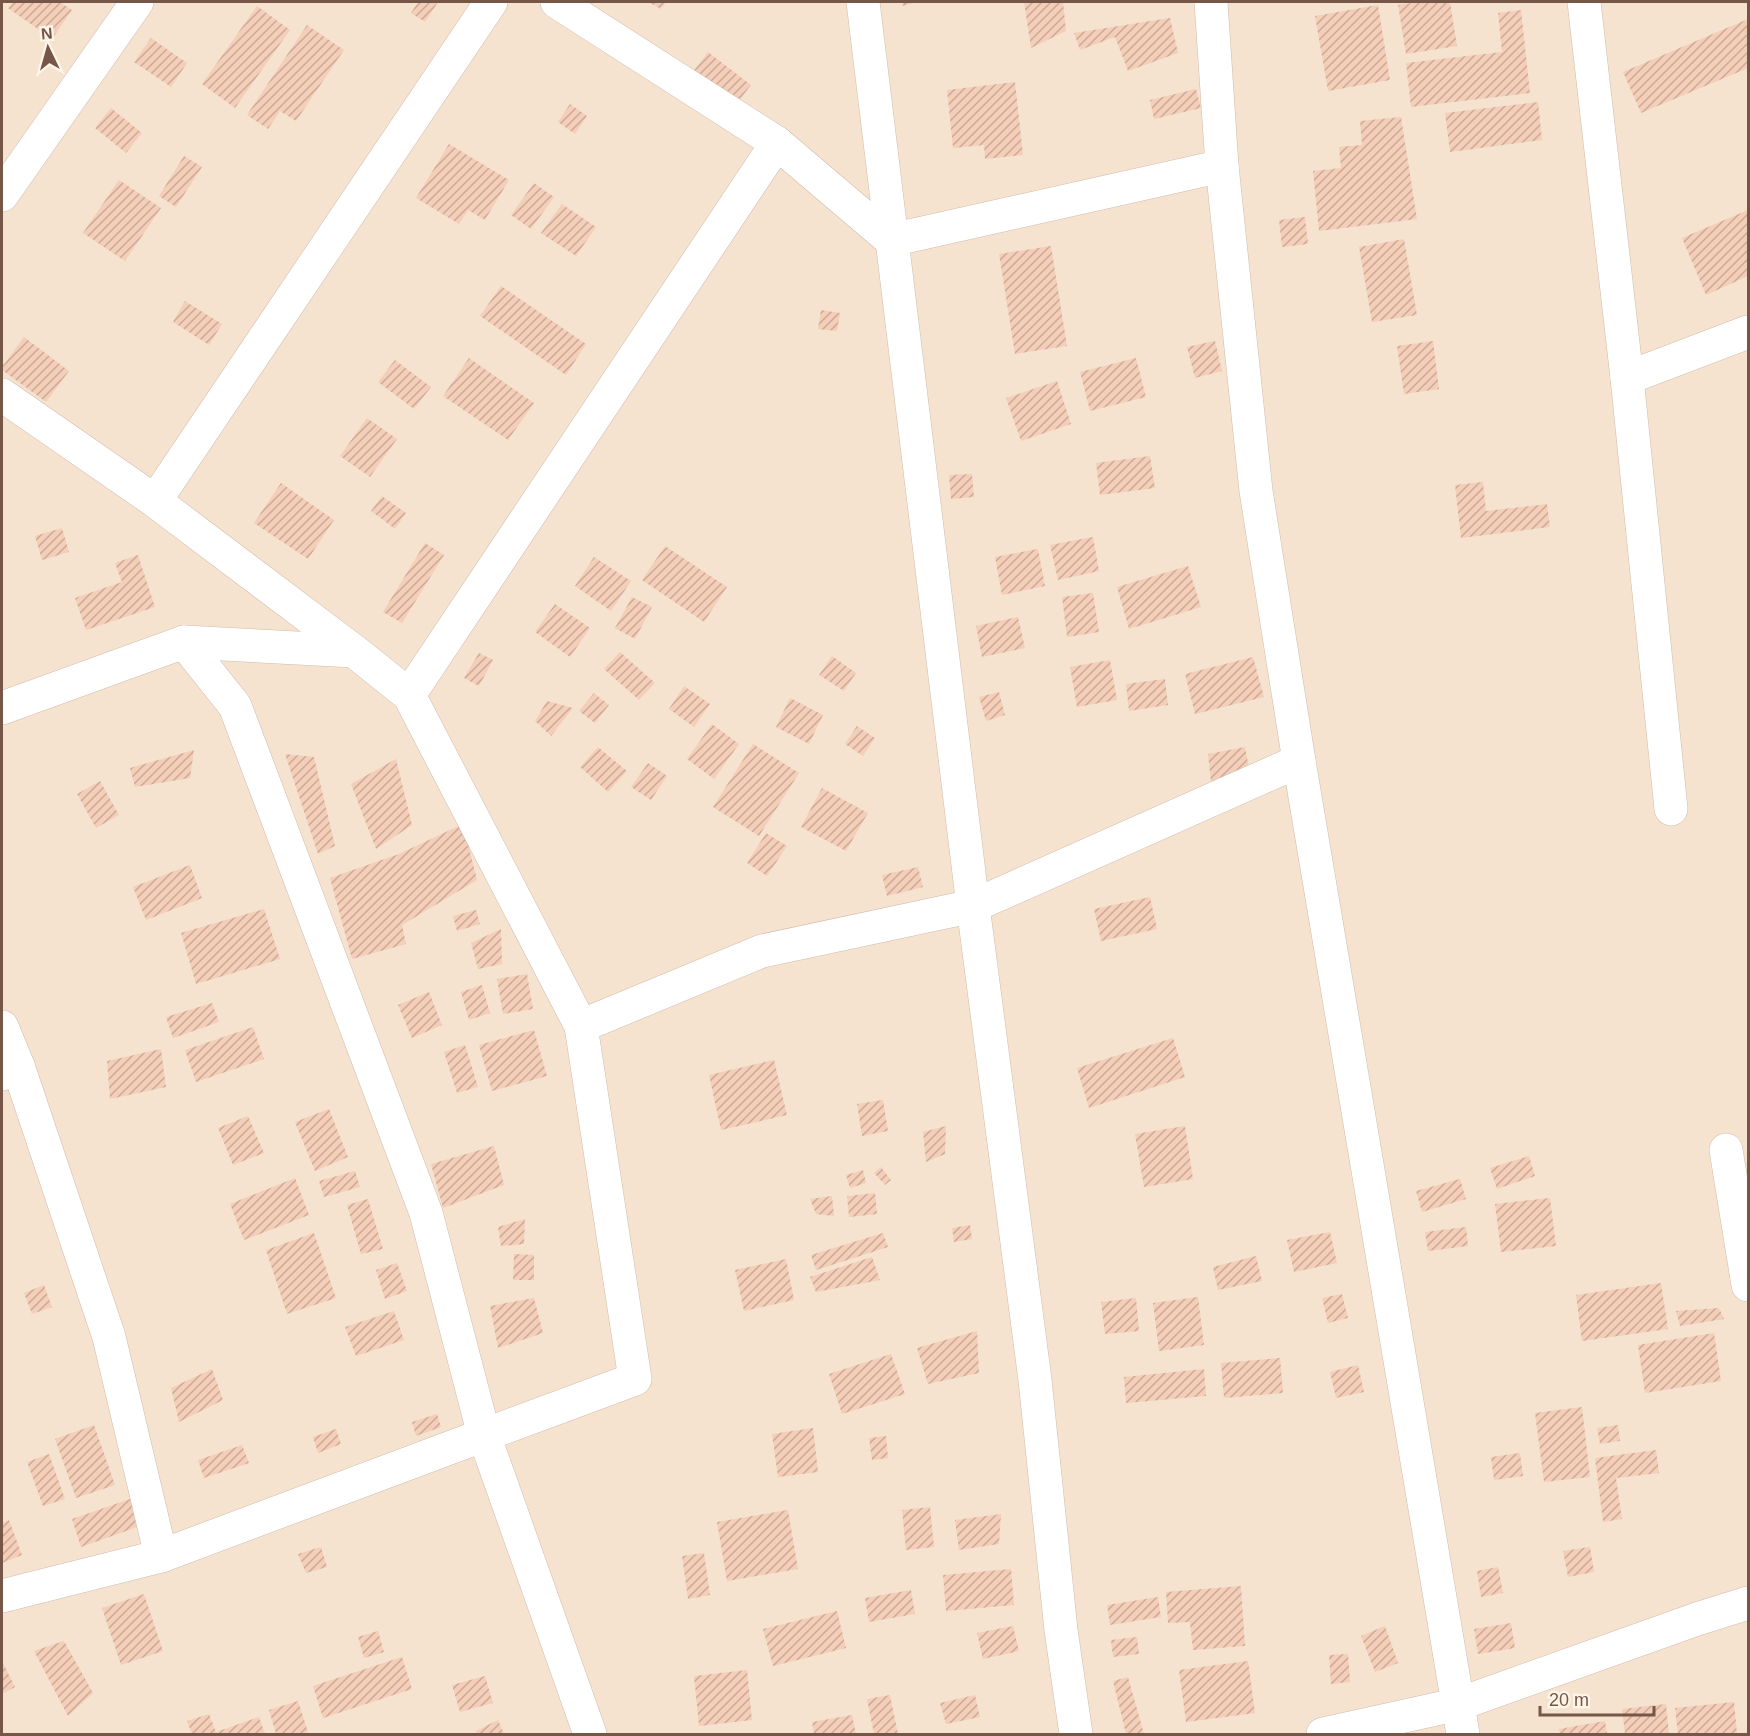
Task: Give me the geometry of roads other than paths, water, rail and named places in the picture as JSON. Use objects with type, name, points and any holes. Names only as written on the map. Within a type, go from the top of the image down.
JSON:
[{"type":"street","points":[[2,195],[137,2]]},
{"type":"street","points":[[155,501],[491,2]]},
{"type":"street","points":[[557,2],[777,143],[891,240]]},
{"type":"street","points":[[864,2],[973,906],[1035,1380],[1060,1630],[1076,1734]]},
{"type":"street","points":[[1211,2],[1222,166],[1256,491],[1299,761],[1461,1719]]},
{"type":"street","points":[[1584,2],[1627,378],[1671,809]]},
{"type":"street","points":[[409,695],[777,143]]},
{"type":"street","points":[[891,240],[1222,166]]},
{"type":"street","points":[[1627,378],[1749,332]]},
{"type":"street","points":[[2,395],[155,501],[409,695],[581,1026],[635,1379],[161,1556],[2,1596]]},
{"type":"street","points":[[2,708],[184,642],[354,651]]},
{"type":"street","points":[[184,642],[235,706],[356,1023],[426,1214],[484,1435],[590,1734]]},
{"type":"street","points":[[581,1026],[762,951],[973,906],[1299,761]]},
{"type":"street","points":[[2,1027],[10,1070],[109,1337],[161,1556]]},
{"type":"street","points":[[1726,1150],[1749,1285]]},
{"type":"street","points":[[1323,1734],[1461,1719],[1697,1619],[1749,1604]]}]
